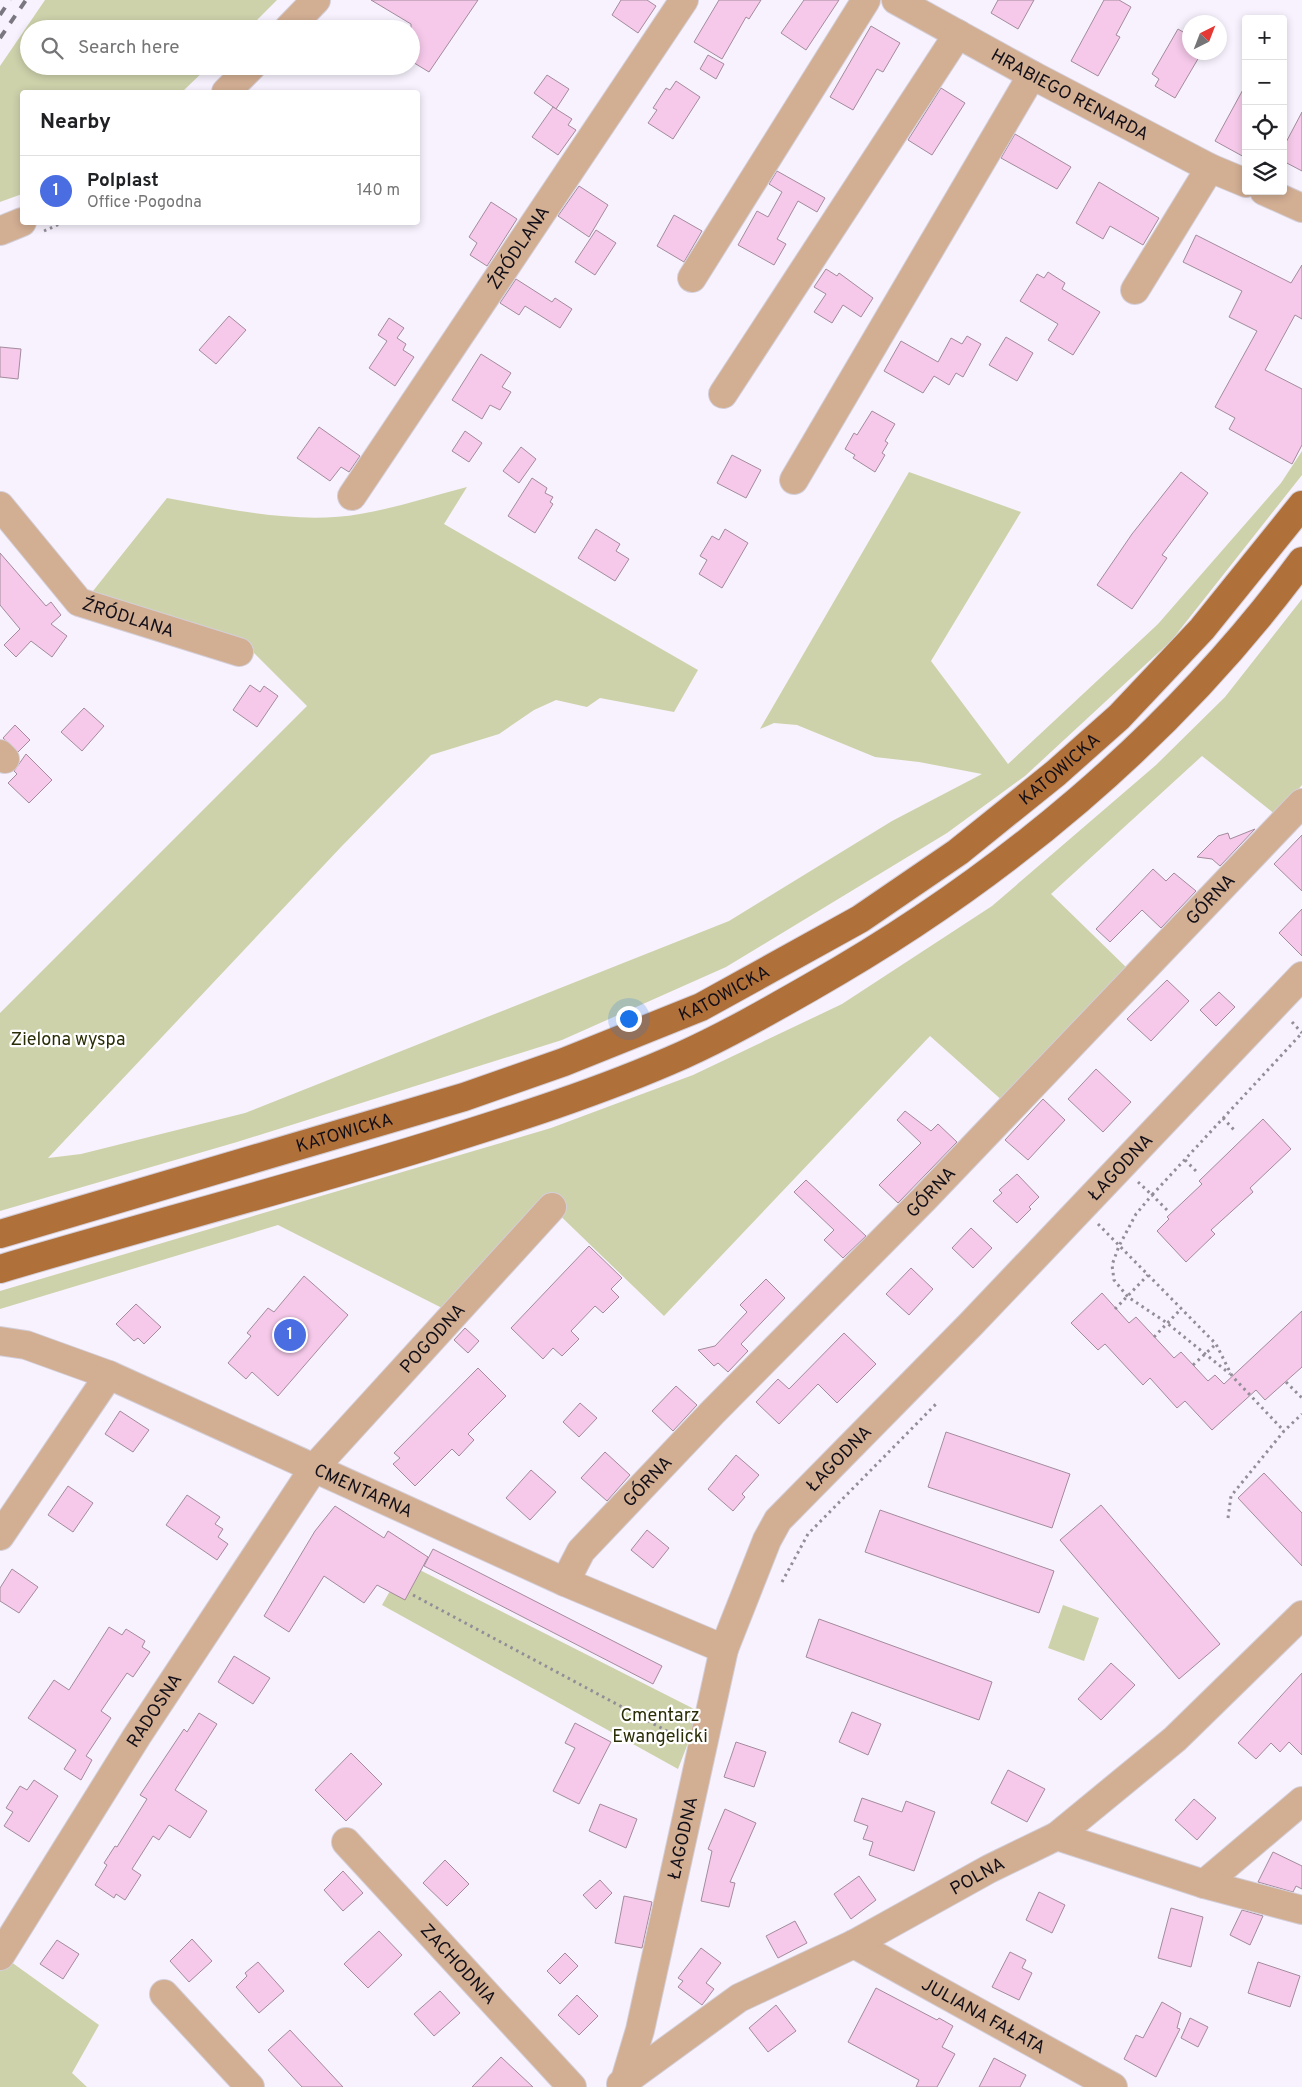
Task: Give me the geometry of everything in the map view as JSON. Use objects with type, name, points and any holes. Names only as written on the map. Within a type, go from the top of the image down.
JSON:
[{"type":"main road","name":"KATOWICKA","points":[[0,1234],[464,1097],[564,1062],[701,1007],[860,919],[958,852],[1056,773],[1118,717],[1202,629],[1302,506]]},
{"type":"main road","name":"KATOWICKA","points":[[0,1270],[166,1220],[330,1176],[474,1132],[593,1090],[684,1055],[771,1010],[863,958],[991,871],[1099,782],[1195,690],[1282,588],[1302,561]]},
{"type":"street","points":[[297,20],[316,0]]},
{"type":"street","name":"ŹRÓDLANA","points":[[352,496],[684,0]]},
{"type":"street","points":[[692,278],[866,0]]},
{"type":"street","name":"HRABIEGO RENARDA","points":[[896,0],[1032,75],[1210,168],[1242,181]]},
{"type":"street","points":[[722,394],[958,34]]},
{"type":"street","points":[[228,90],[243,75]]},
{"type":"street","points":[[794,480],[1032,75]]},
{"type":"street","points":[[1135,290],[1210,168]]},
{"type":"street","points":[[1273,195],[1302,208]]},
{"type":"street","points":[[0,231],[20,223]]},
{"type":"street","name":"ŹRÓDLANA","points":[[0,506],[79,602],[239,652]]},
{"type":"street","name":"GÓRNA","points":[[564,1582],[581,1551],[713,1412],[924,1199],[1302,803]]},
{"type":"street","name":"ŁAGODNA","points":[[622,2083],[640,2030],[724,1649],[767,1540],[778,1520],[971,1324],[1080,1207],[1302,976]]},
{"type":"street","name":"POGODNA","points":[[314,1468],[552,1208]]},
{"type":"street","name":"CMENTARNA","points":[[0,1341],[26,1345],[108,1375],[564,1582],[724,1649]]},
{"type":"street","points":[[0,1536],[108,1375]]},
{"type":"street","name":"RADOSNA","points":[[0,1956],[137,1736],[314,1468]]},
{"type":"street","name":"POLNA","points":[[622,2083],[739,1998],[854,1944],[989,1870],[1057,1836],[1175,1739],[1302,1615]]},
{"type":"street","points":[[1204,1884],[1302,1801]]},
{"type":"street","points":[[1057,1836],[1204,1884],[1302,1910]]},
{"type":"street","name":"ZACHODNIA","points":[[346,1842],[572,2087]]},
{"type":"street","name":"JULIANA FAŁATA","points":[[854,1944],[1113,2087]]},
{"type":"street","points":[[164,1994],[250,2087]]},
{"type":"path","points":[[1284,1431],[1232,1376],[1206,1353],[1167,1323],[1128,1297],[1114,1280],[1112,1265],[1119,1246],[1136,1214],[1302,1033]]},
{"type":"path","points":[[1224,1118],[1235,1130]]},
{"type":"path","points":[[1185,1160],[1198,1173]]},
{"type":"path","points":[[1120,1166],[1167,1210]]},
{"type":"path","points":[[1080,1207],[1216,1344],[1232,1376]]},
{"type":"path","points":[[1115,1310],[1148,1276]]},
{"type":"path","points":[[1154,1337],[1181,1309]]},
{"type":"path","points":[[1193,1365],[1216,1344]]},
{"type":"path","points":[[1286,1382],[1302,1398]]},
{"type":"path","points":[[782,1582],[808,1534],[936,1404]]},
{"type":"path","points":[[1228,1518],[1231,1496],[1284,1431],[1302,1414]]},
{"type":"path","points":[[413,1595],[688,1742]]},
{"type":"green space","points":[[45,0],[277,0],[257,20],[31,20]]},
{"type":"green space","points":[[20,37],[20,75],[200,75],[184,90],[20,90],[20,195],[0,202],[0,66]]},
{"type":"green space","name":"Zielona wyspa","points":[[1302,451],[1302,475],[1171,641],[1025,776],[947,833],[726,967],[562,1040],[237,1142],[0,1211],[0,1013],[307,706],[248,647],[89,596],[167,498],[263,514],[313,518],[337,517],[387,509],[467,487],[444,524],[698,670],[674,712],[600,698],[587,707],[556,700],[534,710],[499,734],[431,755],[341,847],[48,1158],[81,1154],[245,1113],[729,921],[892,821],[982,774],[919,762],[875,757],[797,725],[774,723],[760,729],[909,472],[1021,512],[931,661],[1008,764],[1158,624],[1281,483]]},
{"type":"green space","points":[[1302,599],[1302,785],[1276,815],[1202,756],[1051,894],[1130,971],[1005,1103],[930,1036],[664,1316],[546,1202],[444,1309],[278,1225],[0,1309],[0,1291],[551,1128],[693,1075],[842,1004],[992,906],[1156,765],[1225,697]]},
{"type":"green space","name":"Cmentarz Ewangelicki","points":[[406,1563],[700,1712],[678,1769],[382,1605]]},
{"type":"green space","points":[[1063,1605],[1099,1618],[1084,1661],[1048,1648]]},
{"type":"green space","points":[[0,1954],[99,2025],[72,2073],[87,2087],[0,2087]]},
{"type":"building","points":[[371,0],[478,0],[429,72],[420,66],[420,20],[404,20]]},
{"type":"building","points":[[621,0],[647,0],[656,6],[638,33],[612,15]]},
{"type":"building","points":[[719,0],[761,0],[749,19],[746,17],[722,59],[694,42]]},
{"type":"building","points":[[804,0],[839,0],[806,50],[781,33]]},
{"type":"building","points":[[998,0],[1034,0],[1018,29],[991,13]]},
{"type":"building","points":[[1104,0],[1119,0],[1131,7],[1116,35],[1120,37],[1098,76],[1071,61]]},
{"type":"building","points":[[871,26],[900,43],[883,72],[877,69],[853,110],[830,97]]},
{"type":"building","points":[[1178,29],[1182,31],[1182,60],[1197,60],[1175,98],[1155,86],[1159,79],[1152,74]]},
{"type":"building","points":[[708,55],[724,64],[716,79],[700,69]]},
{"type":"building","points":[[547,75],[569,89],[556,109],[534,93]]},
{"type":"building","points":[[676,81],[700,97],[673,139],[648,123],[657,110],[653,108],[666,88],[670,90]]},
{"type":"building","points":[[941,88],[965,103],[932,155],[908,140]]},
{"type":"building","points":[[1242,91],[1242,156],[1215,141]]},
{"type":"building","points":[[553,107],[572,119],[568,125],[576,130],[558,155],[532,137]]},
{"type":"building","points":[[1302,112],[1302,171],[1287,163],[1287,140]]},
{"type":"building","points":[[1015,134],[1071,167],[1057,189],[1001,158]]},
{"type":"building","points":[[777,171],[825,198],[817,212],[798,201],[777,239],[786,244],[774,265],[738,245],[757,211],[768,217],[782,192],[769,184]]},
{"type":"building","points":[[1099,182],[1159,218],[1143,245],[1110,226],[1103,239],[1076,223]]},
{"type":"building","points":[[579,186],[608,205],[589,237],[558,216]]},
{"type":"building","points":[[491,202],[517,219],[487,266],[470,255],[477,243],[469,237]]},
{"type":"building","points":[[674,215],[702,231],[684,262],[657,246]]},
{"type":"building","points":[[596,230],[616,243],[595,275],[575,262]]},
{"type":"building","points":[[1196,235],[1291,283],[1302,265],[1302,319],[1295,315],[1265,370],[1302,389],[1302,445],[1292,464],[1229,429],[1235,418],[1215,407],[1257,331],[1229,317],[1242,291],[1183,262]]},
{"type":"building","points":[[826,269],[837,276],[839,273],[873,298],[861,317],[843,305],[832,323],[814,312],[826,294],[814,287]]},
{"type":"building","points":[[1048,272],[1065,283],[1062,289],[1100,312],[1073,355],[1048,340],[1058,324],[1020,301],[1037,274],[1044,278]]},
{"type":"building","points":[[516,279],[552,302],[555,298],[572,309],[560,328],[525,306],[519,315],[500,303]]},
{"type":"building","points":[[229,316],[246,330],[216,364],[199,350]]},
{"type":"building","points":[[389,318],[404,328],[397,338],[406,344],[403,350],[414,357],[395,386],[369,368],[387,341],[378,335]]},
{"type":"building","points":[[967,336],[981,344],[963,377],[956,373],[949,385],[934,376],[923,393],[884,371],[901,341],[938,362],[951,338],[962,344]]},
{"type":"building","points":[[1006,337],[1033,353],[1017,381],[989,365]]},
{"type":"building","points":[[0,347],[21,349],[18,379],[0,377]]},
{"type":"building","points":[[481,354],[511,373],[502,387],[511,392],[500,410],[490,405],[482,419],[452,400]]},
{"type":"building","points":[[872,411],[895,424],[885,441],[888,443],[882,453],[885,455],[875,472],[853,458],[855,455],[845,449],[854,433],[857,435]]},
{"type":"building","points":[[319,427],[360,456],[349,472],[341,467],[330,481],[297,458]]},
{"type":"building","points":[[465,431],[482,443],[469,462],[452,451]]},
{"type":"building","points":[[521,447],[536,459],[519,483],[503,471]]},
{"type":"building","points":[[732,455],[761,470],[746,498],[717,483]]},
{"type":"building","points":[[1181,472],[1208,493],[1162,555],[1167,558],[1132,609],[1097,585],[1132,534]]},
{"type":"building","points":[[532,478],[547,488],[545,493],[553,497],[550,502],[553,504],[535,533],[508,516]]},
{"type":"building","points":[[596,529],[620,544],[616,551],[629,559],[615,581],[578,558]]},
{"type":"building","points":[[725,529],[748,543],[722,588],[699,574],[707,560],[700,556],[712,536],[719,540]]},
{"type":"building","points":[[0,553],[46,606],[51,602],[61,615],[51,624],[67,636],[52,657],[31,641],[16,657],[4,645],[20,629],[0,605]]},
{"type":"building","points":[[250,685],[260,692],[264,686],[278,696],[257,727],[233,710]]},
{"type":"building","points":[[84,708],[104,726],[82,751],[61,732]]},
{"type":"building","points":[[15,725],[30,740],[18,752],[3,738]]},
{"type":"building","points":[[26,754],[52,780],[29,803],[8,783],[17,774],[14,771]]},
{"type":"building","points":[[1255,829],[1220,866],[1212,859],[1197,857],[1218,836],[1228,833],[1230,839]]},
{"type":"building","points":[[1302,835],[1302,891],[1274,864]]},
{"type":"building","points":[[1153,869],[1166,881],[1174,873],[1196,891],[1161,928],[1142,910],[1110,942],[1096,929]]},
{"type":"building","points":[[1302,909],[1302,956],[1279,933]]},
{"type":"building","points":[[1167,980],[1189,1001],[1151,1041],[1127,1019]]},
{"type":"building","points":[[1219,992],[1235,1007],[1216,1026],[1200,1010]]},
{"type":"building","points":[[1096,1069],[1131,1102],[1103,1132],[1068,1099]]},
{"type":"building","points":[[1043,1099],[1065,1120],[1028,1160],[1005,1140]]},
{"type":"building","points":[[905,1111],[931,1131],[938,1124],[957,1142],[898,1203],[879,1185],[921,1143],[897,1120]]},
{"type":"building","points":[[1263,1119],[1291,1149],[1250,1188],[1253,1192],[1211,1230],[1215,1234],[1186,1262],[1157,1231],[1169,1219],[1167,1217],[1202,1184],[1199,1181]]},
{"type":"building","points":[[1017,1174],[1039,1197],[1029,1207],[1031,1209],[1017,1223],[993,1201],[1002,1193],[999,1190]]},
{"type":"building","points":[[806,1180],[866,1236],[843,1258],[824,1240],[834,1230],[794,1192]]},
{"type":"building","points":[[971,1228],[992,1248],[973,1268],[952,1248]]},
{"type":"building","points":[[589,1246],[622,1278],[611,1289],[619,1297],[603,1313],[595,1306],[571,1331],[579,1339],[562,1356],[553,1348],[543,1359],[511,1328]]},
{"type":"building","points":[[911,1268],[933,1289],[909,1315],[886,1294]]},
{"type":"building","points":[[304,1276],[348,1315],[278,1396],[252,1372],[246,1379],[228,1363],[251,1336],[247,1333],[268,1308],[274,1312]]},
{"type":"building","points":[[766,1279],[785,1298],[741,1344],[748,1351],[728,1372],[718,1363],[714,1366],[698,1350],[715,1346],[747,1312],[740,1305]]},
{"type":"building","points":[[1102,1293],[1129,1323],[1136,1317],[1174,1358],[1181,1352],[1208,1381],[1215,1375],[1224,1384],[1302,1311],[1302,1367],[1265,1400],[1256,1390],[1212,1430],[1185,1401],[1177,1408],[1150,1378],[1143,1385],[1105,1344],[1098,1350],[1071,1323]]},
{"type":"building","points":[[136,1304],[161,1327],[144,1344],[138,1338],[134,1341],[116,1324]]},
{"type":"building","points":[[465,1328],[479,1341],[468,1353],[454,1340]]},
{"type":"building","points":[[844,1333],[876,1364],[837,1403],[818,1384],[779,1424],[756,1402],[778,1379],[789,1389]]},
{"type":"building","points":[[478,1368],[506,1396],[468,1434],[474,1440],[459,1456],[452,1449],[415,1486],[393,1464],[400,1458],[394,1453]]},
{"type":"building","points":[[676,1386],[697,1405],[673,1431],[652,1411]]},
{"type":"building","points":[[580,1403],[597,1418],[579,1437],[563,1422]]},
{"type":"building","points":[[120,1411],[149,1430],[133,1452],[105,1434]]},
{"type":"building","points":[[946,1432],[1070,1474],[1052,1528],[928,1487]]},
{"type":"building","points":[[605,1452],[630,1475],[607,1501],[581,1478]]},
{"type":"building","points":[[736,1455],[759,1475],[742,1494],[745,1497],[733,1511],[708,1489]]},
{"type":"building","points":[[531,1470],[556,1492],[530,1520],[506,1498]]},
{"type":"building","points":[[1264,1473],[1302,1513],[1302,1566],[1238,1498]]},
{"type":"building","points":[[68,1486],[93,1503],[73,1532],[48,1515]]},
{"type":"building","points":[[187,1495],[220,1517],[215,1524],[223,1529],[218,1537],[228,1544],[217,1560],[166,1525]]},
{"type":"building","points":[[1101,1505],[1220,1644],[1179,1679],[1060,1540]]},
{"type":"building","points":[[335,1506],[384,1538],[388,1531],[428,1557],[405,1600],[377,1585],[364,1603],[324,1576],[289,1632],[264,1616],[315,1531]]},
{"type":"building","points":[[880,1510],[1054,1571],[1039,1613],[865,1552]]},
{"type":"building","points":[[647,1530],[669,1548],[653,1568],[631,1550]]},
{"type":"building","points":[[433,1549],[662,1666],[653,1684],[424,1566]]},
{"type":"building","points":[[12,1569],[38,1587],[19,1613],[0,1601],[0,1588]]},
{"type":"building","points":[[819,1619],[992,1682],[979,1720],[806,1657]]},
{"type":"building","points":[[109,1627],[122,1635],[126,1629],[145,1641],[142,1647],[150,1652],[133,1677],[127,1673],[101,1711],[111,1718],[86,1756],[92,1760],[81,1780],[64,1769],[76,1750],[28,1718],[54,1680],[69,1690]]},
{"type":"building","points":[[234,1656],[270,1678],[253,1704],[218,1682]]},
{"type":"building","points":[[1111,1663],[1135,1685],[1101,1720],[1078,1699]]},
{"type":"building","points":[[1302,1673],[1302,1755],[1289,1742],[1280,1752],[1271,1743],[1256,1759],[1238,1743]]},
{"type":"building","points":[[852,1712],[881,1724],[868,1755],[839,1742]]},
{"type":"building","points":[[199,1713],[217,1724],[175,1790],[207,1811],[190,1838],[169,1825],[159,1840],[153,1836],[132,1869],[141,1875],[125,1900],[116,1894],[114,1898],[95,1885],[107,1865],[104,1863],[115,1846],[117,1847],[147,1799],[140,1795],[184,1729],[187,1732]]},
{"type":"building","points":[[575,1723],[611,1742],[579,1804],[553,1791],[575,1748],[565,1743]]},
{"type":"building","points":[[736,1742],[766,1752],[754,1787],[724,1777]]},
{"type":"building","points":[[351,1753],[382,1784],[346,1821],[315,1790]]},
{"type":"building","points":[[1008,1770],[1045,1789],[1027,1822],[991,1803]]},
{"type":"building","points":[[34,1780],[58,1796],[29,1842],[4,1826],[13,1812],[6,1808],[20,1786],[27,1790]]},
{"type":"building","points":[[862,1798],[902,1812],[906,1801],[935,1812],[914,1871],[869,1855],[873,1842],[863,1839],[868,1826],[854,1821]]},
{"type":"building","points":[[1194,1799],[1216,1818],[1197,1840],[1175,1820]]},
{"type":"building","points":[[600,1804],[637,1819],[626,1848],[589,1831]]},
{"type":"building","points":[[725,1809],[756,1823],[730,1882],[735,1883],[729,1907],[701,1901],[712,1851],[708,1849]]},
{"type":"building","points":[[1273,1852],[1302,1866],[1302,1889],[1296,1886],[1293,1892],[1258,1882]]},
{"type":"building","points":[[445,1860],[469,1884],[447,1906],[423,1883]]},
{"type":"building","points":[[343,1871],[363,1893],[343,1911],[324,1890]]},
{"type":"building","points":[[859,1876],[876,1900],[851,1919],[834,1894]]},
{"type":"building","points":[[600,1880],[612,1893],[596,1909],[583,1895]]},
{"type":"building","points":[[1039,1892],[1065,1905],[1052,1933],[1026,1920]]},
{"type":"building","points":[[624,1896],[652,1902],[642,1948],[615,1943]]},
{"type":"building","points":[[1171,1908],[1203,1917],[1191,1967],[1158,1958]]},
{"type":"building","points":[[1242,1910],[1263,1916],[1250,1945],[1230,1935]]},
{"type":"building","points":[[795,1921],[807,1943],[778,1958],[766,1936]]},
{"type":"building","points":[[379,1931],[402,1955],[368,1988],[344,1964]]},
{"type":"building","points":[[192,1939],[212,1961],[189,1982],[170,1961]]},
{"type":"building","points":[[57,1940],[79,1954],[63,1979],[40,1964]]},
{"type":"building","points":[[701,1948],[721,1963],[706,1983],[714,1989],[702,2005],[678,1987],[683,1981],[678,1978]]},
{"type":"building","points":[[1010,1952],[1026,1960],[1022,1968],[1032,1973],[1019,2000],[992,1987]]},
{"type":"building","points":[[565,1953],[578,1966],[560,1984],[547,1971]]},
{"type":"building","points":[[258,1962],[284,1991],[259,2013],[236,1987],[247,1976],[245,1973]]},
{"type":"building","points":[[1258,1962],[1300,1976],[1290,2007],[1248,1993]]},
{"type":"building","points":[[876,1988],[937,2020],[939,2018],[953,2026],[942,2047],[955,2054],[937,2087],[916,2087],[919,2080],[848,2042]]},
{"type":"building","points":[[440,1991],[460,2013],[434,2036],[414,2014]]},
{"type":"building","points":[[577,1995],[598,2016],[579,2035],[558,2015]]},
{"type":"building","points":[[1162,2002],[1181,2013],[1177,2028],[1180,2029],[1156,2077],[1124,2059],[1136,2035],[1143,2038]]},
{"type":"building","points":[[776,2005],[796,2031],[768,2052],[749,2028]]},
{"type":"building","points":[[1190,2018],[1208,2027],[1198,2047],[1181,2038]]},
{"type":"building","points":[[290,2030],[343,2087],[302,2087],[268,2050]]},
{"type":"building","points":[[501,2057],[533,2087],[472,2087]]},
{"type":"building","points":[[994,2058],[1026,2075],[1020,2087],[979,2087]]},
{"type":"railway","points":[[0,15],[10,0]]},
{"type":"railway","points":[[0,38],[26,0]]},
{"type":"place","name":"Polplast","points":[[290,1335]]}]
